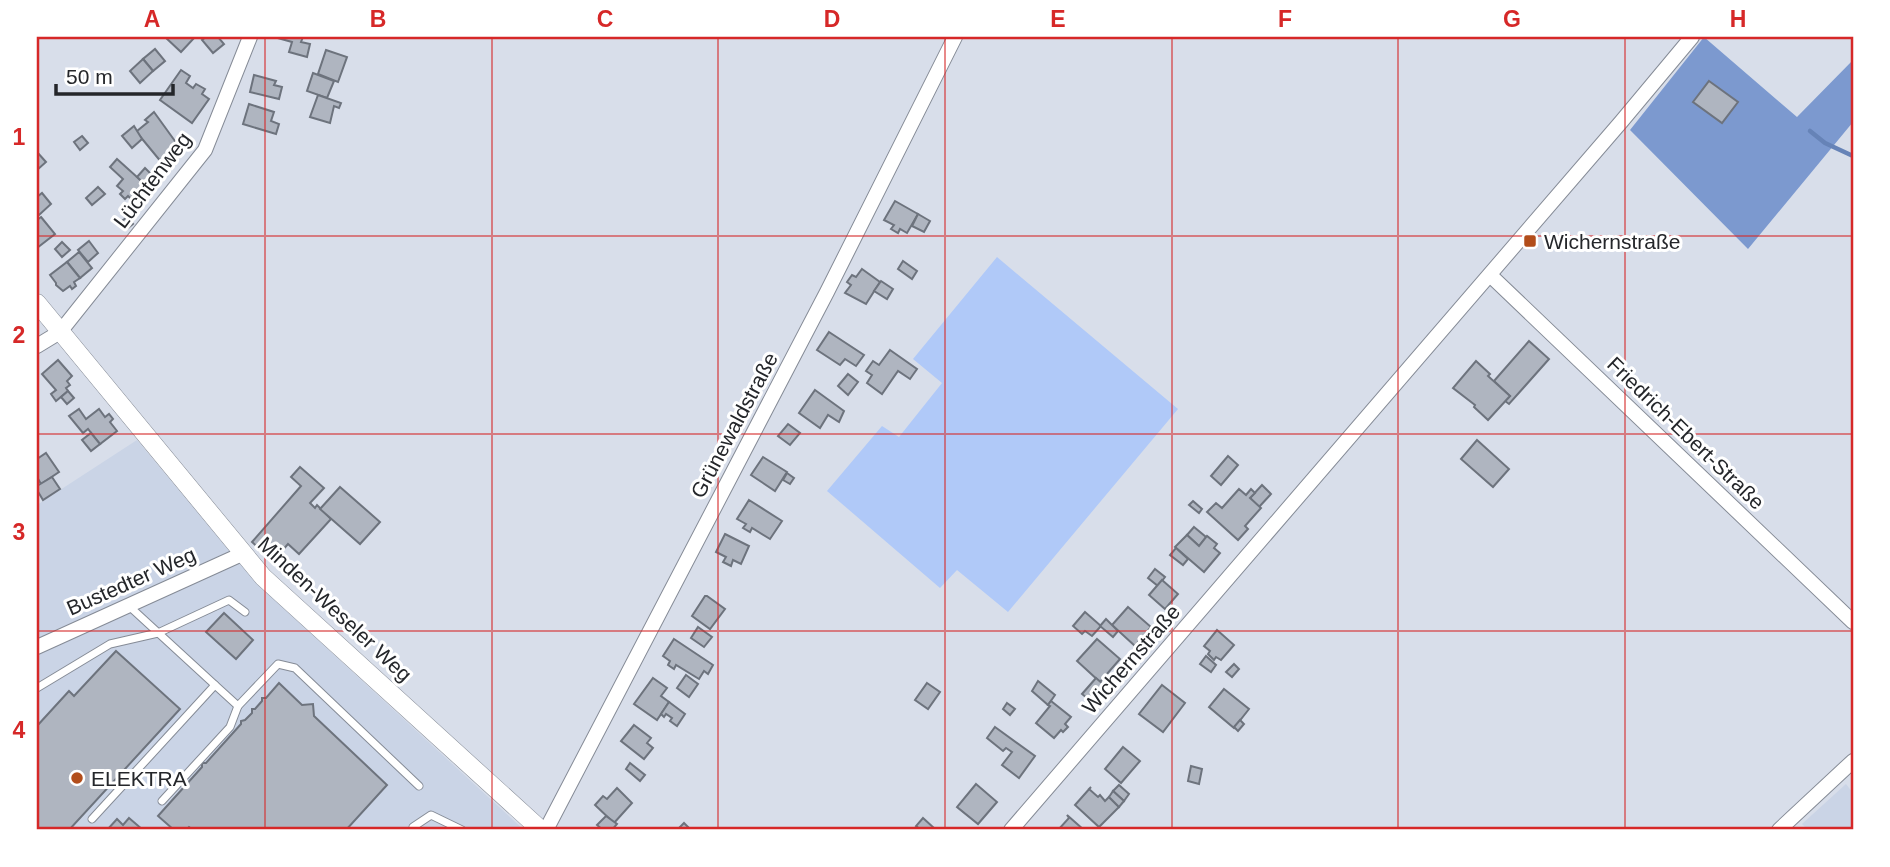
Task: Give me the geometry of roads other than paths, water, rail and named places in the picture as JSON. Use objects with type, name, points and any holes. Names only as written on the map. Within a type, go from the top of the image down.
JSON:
[{"type":"street","name":"Lüchtenweg","points":[[60,332],[205,150],[250,37]]},
{"type":"street","name":"Grünewaldstraße","points":[[534,827],[827,292],[955,37]]},
{"type":"street","name":"Wichernstraße","points":[[1011,830],[1692,37]]},
{"type":"street","name":"Friedrich-Ebert-Straße","points":[[1490,275],[1853,622]]},
{"type":"street","name":"Minden-Weseler Weg","points":[[37,303],[242,554],[273,586],[534,827]]},
{"type":"street","points":[[37,346],[60,332]]},
{"type":"street","name":"Bustedter Weg","points":[[37,647],[242,554]]},
{"type":"street","points":[[1779,830],[1853,761]]},
{"type":"lane","points":[[37,688],[110,644],[158,633],[229,600],[245,612]]},
{"type":"lane","points":[[129,606],[238,706]]},
{"type":"lane","points":[[162,801],[230,727],[238,706],[278,664],[295,668],[419,786]]},
{"type":"lane","points":[[92,819],[215,685]]},
{"type":"lane","points":[[413,827],[431,815],[462,830]]},
{"type":"waterway","points":[[1810,131],[1825,143],[1853,156]]},
{"type":"place","name":"Wichernstraße","points":[[1530,241]]},
{"type":"place","name":"ELEKTRA","points":[[77,778]]}]
